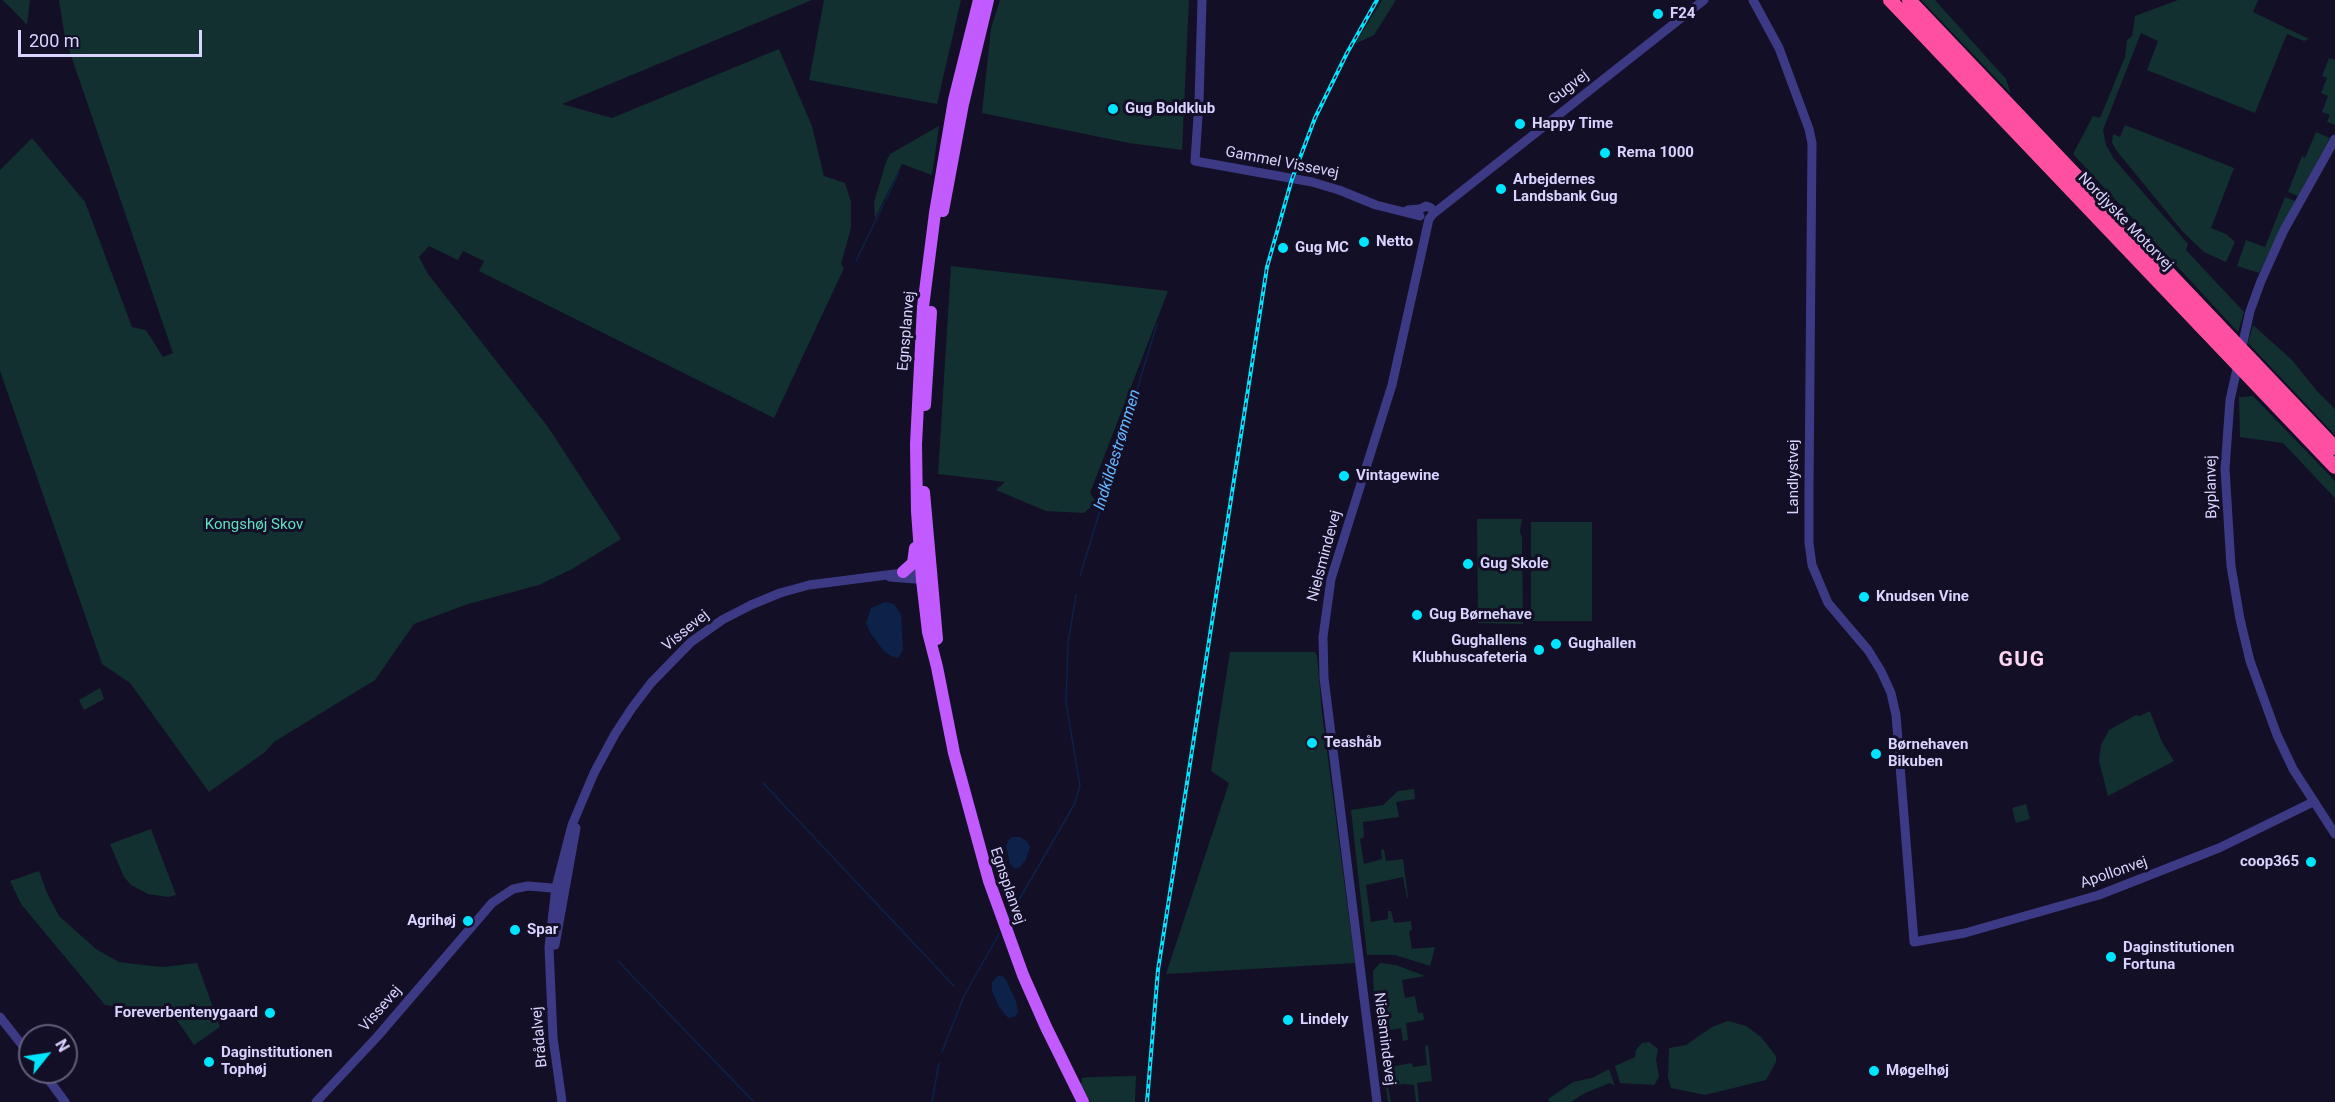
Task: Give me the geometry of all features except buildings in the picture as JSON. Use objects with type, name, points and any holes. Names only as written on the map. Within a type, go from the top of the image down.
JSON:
[{"type":"highway","name":"Nordjyske Motorvej","points":[[1890,0],[2335,467]]},
{"type":"highway","name":"Nordjyske Motorvej","points":[[1909,0],[2335,448]]},
{"type":"main road","name":"Egnsplanvej","points":[[937,667],[936,636],[917,511],[917,403],[934,213],[954,100],[979,0]]},
{"type":"main road","name":"Egnsplanvej","points":[[988,0],[963,104],[943,214],[931,310],[925,404],[924,482],[928,632],[959,775],[989,881],[1023,975],[1083,1102]]},
{"type":"main road","points":[[903,572],[911,566],[914,559],[917,511]]},
{"type":"street","name":"Gammel Vissevej","points":[[1202,0],[1195,161],[1312,182],[1397,212],[1426,214]]},
{"type":"street","name":"Gugvej","points":[[1426,214],[1452,200],[1704,0]]},
{"type":"street","name":"Landlystvej","points":[[1753,0],[1779,48],[1812,143],[1809,543],[1812,565],[1828,603],[1869,651],[1891,693],[1898,734],[1914,942]]},
{"type":"street","name":"Byplanvej","points":[[2335,139],[2284,230],[2261,280],[2248,321],[2231,393],[2225,494],[2231,566],[2250,661],[2277,735],[2313,802],[2335,834]]},
{"type":"street","name":"Nielsmindevej","points":[[1377,1102],[1325,686],[1323,637],[1331,579],[1392,385],[1424,239],[1426,214]]},
{"type":"street","name":"Vissevej","points":[[316,1102],[377,1037],[492,903],[513,889],[533,886],[560,888],[580,808],[594,773],[627,717],[651,683],[691,642],[722,620],[780,593],[816,584],[903,572],[927,576]]},
{"type":"street","name":"Vissevej","points":[[885,576],[903,579],[927,576]]},
{"type":"street","name":"Apollonvej","points":[[1914,942],[1948,937],[2014,920],[2120,887],[2219,848],[2313,802]]},
{"type":"street","name":"Brådalvej","points":[[560,888],[549,947],[553,1038],[562,1102]]},
{"type":"street","points":[[0,1017],[18,1040]]},
{"type":"street","points":[[52,1084],[65,1102]]},
{"type":"green space","points":[[2,0],[30,0],[27,25],[10,7]]},
{"type":"green space","name":"Kongshøj Skov","points":[[59,0],[812,0],[562,104],[612,118],[779,49],[812,126],[824,176],[845,183],[851,202],[851,228],[841,264],[844,268],[774,418],[479,271],[484,261],[463,251],[458,260],[429,246],[419,257],[428,274],[548,427],[621,539],[572,569],[539,585],[468,604],[414,624],[375,680],[274,742],[265,752],[209,792],[130,683],[102,664],[0,371],[0,170],[32,138],[85,202],[132,327],[146,330],[163,357],[173,353],[65,38]]},
{"type":"green space","points":[[824,0],[961,0],[937,104],[809,80]]},
{"type":"green space","points":[[1000,0],[1189,0],[1182,150],[1129,143],[982,113],[991,28]]},
{"type":"green space","points":[[1382,0],[1396,0],[1374,35],[1355,44]]},
{"type":"green space","points":[[1921,0],[1935,0],[2006,79],[2011,94]]},
{"type":"green space","points":[[2178,0],[2258,0],[2253,12],[2309,39],[2304,41],[2287,34],[2255,113],[2147,70],[2158,41],[2141,33],[2103,130],[2106,145],[2114,159],[2188,244],[2186,250],[2244,312],[2238,332],[2073,154],[2093,116],[2100,118],[2125,57],[2127,40],[2132,36],[2135,16]]},
{"type":"green space","points":[[2329,58],[2335,60],[2335,125],[2327,122],[2330,115],[2322,112],[2328,96],[2321,93],[2327,78],[2322,76]]},
{"type":"green space","points":[[2125,125],[2234,168],[2211,228],[2226,234],[2235,242],[2226,262],[2204,252],[2183,232],[2116,150],[2112,143],[2113,134],[2120,137]]},
{"type":"green space","points":[[939,126],[932,175],[902,164],[875,218],[874,202],[890,154]]},
{"type":"green space","points":[[2316,132],[2330,138],[2298,196],[2288,192],[2302,156],[2305,158]]},
{"type":"green space","points":[[2285,197],[2295,201],[2259,273],[2237,266],[2246,240],[2265,247]]},
{"type":"green space","points":[[951,266],[1168,291],[1090,493],[1096,502],[1084,513],[1046,511],[996,490],[1005,482],[938,474]]},
{"type":"green space","points":[[2253,325],[2292,360],[2335,409],[2335,435],[2248,343]]},
{"type":"green space","points":[[2253,396],[2335,481],[2335,498],[2283,443],[2240,437],[2239,397]]},
{"type":"green space","points":[[1477,519],[1522,519],[1520,531],[1523,624],[1478,623]]},
{"type":"green space","points":[[1531,522],[1592,522],[1592,621],[1531,621]]},
{"type":"green space","points":[[1230,652],[1315,652],[1317,655],[1322,713],[1355,963],[1166,974],[1229,783],[1211,771]]},
{"type":"green space","points":[[100,688],[104,699],[84,710],[79,700]]},
{"type":"green space","points":[[2150,711],[2162,742],[2174,761],[2108,796],[2099,761],[2101,745],[2109,730],[2136,715],[2140,716]]},
{"type":"green space","points":[[1414,789],[1415,799],[1396,802],[1399,817],[1363,822],[1364,837],[1360,839],[1364,864],[1382,859],[1381,850],[1384,849],[1386,861],[1403,859],[1408,897],[1403,877],[1366,885],[1371,922],[1388,919],[1388,911],[1391,911],[1394,923],[1411,921],[1412,930],[1409,931],[1412,949],[1435,947],[1430,966],[1395,955],[1367,955],[1351,810],[1383,805],[1398,791]]},
{"type":"green space","points":[[2026,804],[2030,819],[2016,823],[2012,808]]},
{"type":"green space","points":[[151,829],[176,895],[168,897],[148,894],[131,885],[124,877],[110,844]]},
{"type":"green space","points":[[39,871],[59,916],[96,949],[119,962],[163,967],[197,963],[220,1027],[194,1045],[174,1016],[105,1005],[21,904],[10,881]]},
{"type":"green space","points":[[1380,963],[1396,965],[1425,976],[1402,980],[1405,998],[1415,996],[1418,1013],[1423,1013],[1424,1020],[1406,1023],[1408,1040],[1403,1041],[1401,1028],[1385,1031],[1390,1067],[1412,1063],[1413,1067],[1427,1065],[1425,1046],[1428,1045],[1432,1081],[1417,1083],[1419,1102],[1416,1102],[1414,1085],[1403,1084],[1388,1087],[1391,1102],[1388,1102],[1374,999],[1373,971]]},
{"type":"green space","points":[[1728,1021],[1746,1026],[1761,1037],[1776,1056],[1776,1062],[1766,1080],[1705,1095],[1671,1088],[1668,1077],[1669,1048],[1686,1045],[1712,1027]]},
{"type":"green space","points":[[1649,1042],[1658,1049],[1656,1059],[1659,1077],[1654,1085],[1620,1083],[1615,1066],[1635,1057],[1636,1050],[1642,1043]]},
{"type":"green space","points":[[1609,1069],[1615,1086],[1610,1083],[1585,1093],[1571,1102],[1550,1102],[1548,1099],[1573,1082],[1592,1078]]},
{"type":"green space","points":[[1136,1076],[1135,1102],[1090,1102],[1081,1085],[1082,1078]]},
{"type":"water","points":[[885,602],[894,604],[901,614],[903,650],[898,658],[884,651],[866,623],[871,608]]},
{"type":"water","points":[[1012,837],[1020,837],[1027,841],[1030,847],[1026,860],[1015,869],[1010,864],[1006,846]]},
{"type":"water","points":[[998,976],[1006,980],[1016,1001],[1018,1013],[1014,1017],[1008,1018],[999,1007],[992,991],[992,982]]},
{"type":"waterway","points":[[886,200],[899,172]]},
{"type":"waterway","points":[[856,261],[884,203]]},
{"type":"waterway","name":"Indkildestrømmen","points":[[1080,576],[1157,324]]},
{"type":"waterway","name":"Indkildestrømmen","points":[[1009,917],[1074,805],[1080,786],[1066,703],[1068,643],[1076,595]]},
{"type":"waterway","points":[[763,783],[954,986]]},
{"type":"waterway","name":"Indkildestrømmen","points":[[942,1052],[964,996],[999,934]]},
{"type":"waterway","points":[[618,961],[754,1102]]},
{"type":"waterway","name":"Indkildestrømmen","points":[[932,1102],[939,1063]]},
{"type":"railway","points":[[1147,1102],[1158,970],[1267,267],[1292,179],[1315,118],[1347,53],[1377,0]]},
{"type":"place","name":"F24","points":[[1658,14]]},
{"type":"place","name":"Gug Boldklub","points":[[1113,109]]},
{"type":"place","name":"Happy Time","points":[[1520,124]]},
{"type":"place","name":"Rema 1000","points":[[1605,153]]},
{"type":"place","name":"Arbejdernes Landsbank Gug","points":[[1501,189]]},
{"type":"place","name":"Netto","points":[[1364,242]]},
{"type":"place","name":"Gug MC","points":[[1283,248]]},
{"type":"place","name":"Vintagewine","points":[[1344,476]]},
{"type":"place","name":"Gug Skole","points":[[1468,564]]},
{"type":"place","name":"Knudsen Vine","points":[[1864,597]]},
{"type":"place","name":"Gug Børnehave","points":[[1417,615]]},
{"type":"place","name":"Gughallen","points":[[1556,644]]},
{"type":"place","name":"Gughallens Klubhuscafeteria","points":[[1539,650]]},
{"type":"place","name":"Teashåb","points":[[1312,743]]},
{"type":"place","name":"Børnehaven Bikuben","points":[[1876,754]]},
{"type":"place","name":"coop365","points":[[2311,862]]},
{"type":"place","name":"Agrihøj","points":[[468,921]]},
{"type":"place","name":"Spar","points":[[515,930]]},
{"type":"place","name":"Daginstitutionen Fortuna","points":[[2111,957]]},
{"type":"place","name":"Foreverbentenygaard","points":[[270,1013]]},
{"type":"place","name":"Lindely","points":[[1288,1020]]},
{"type":"place","name":"Daginstitutionen Tophøj","points":[[209,1062]]},
{"type":"place","name":"Møgelhøj","points":[[1874,1071]]},
{"type":"district","name":"GUG","points":[[2022,661]]}]
